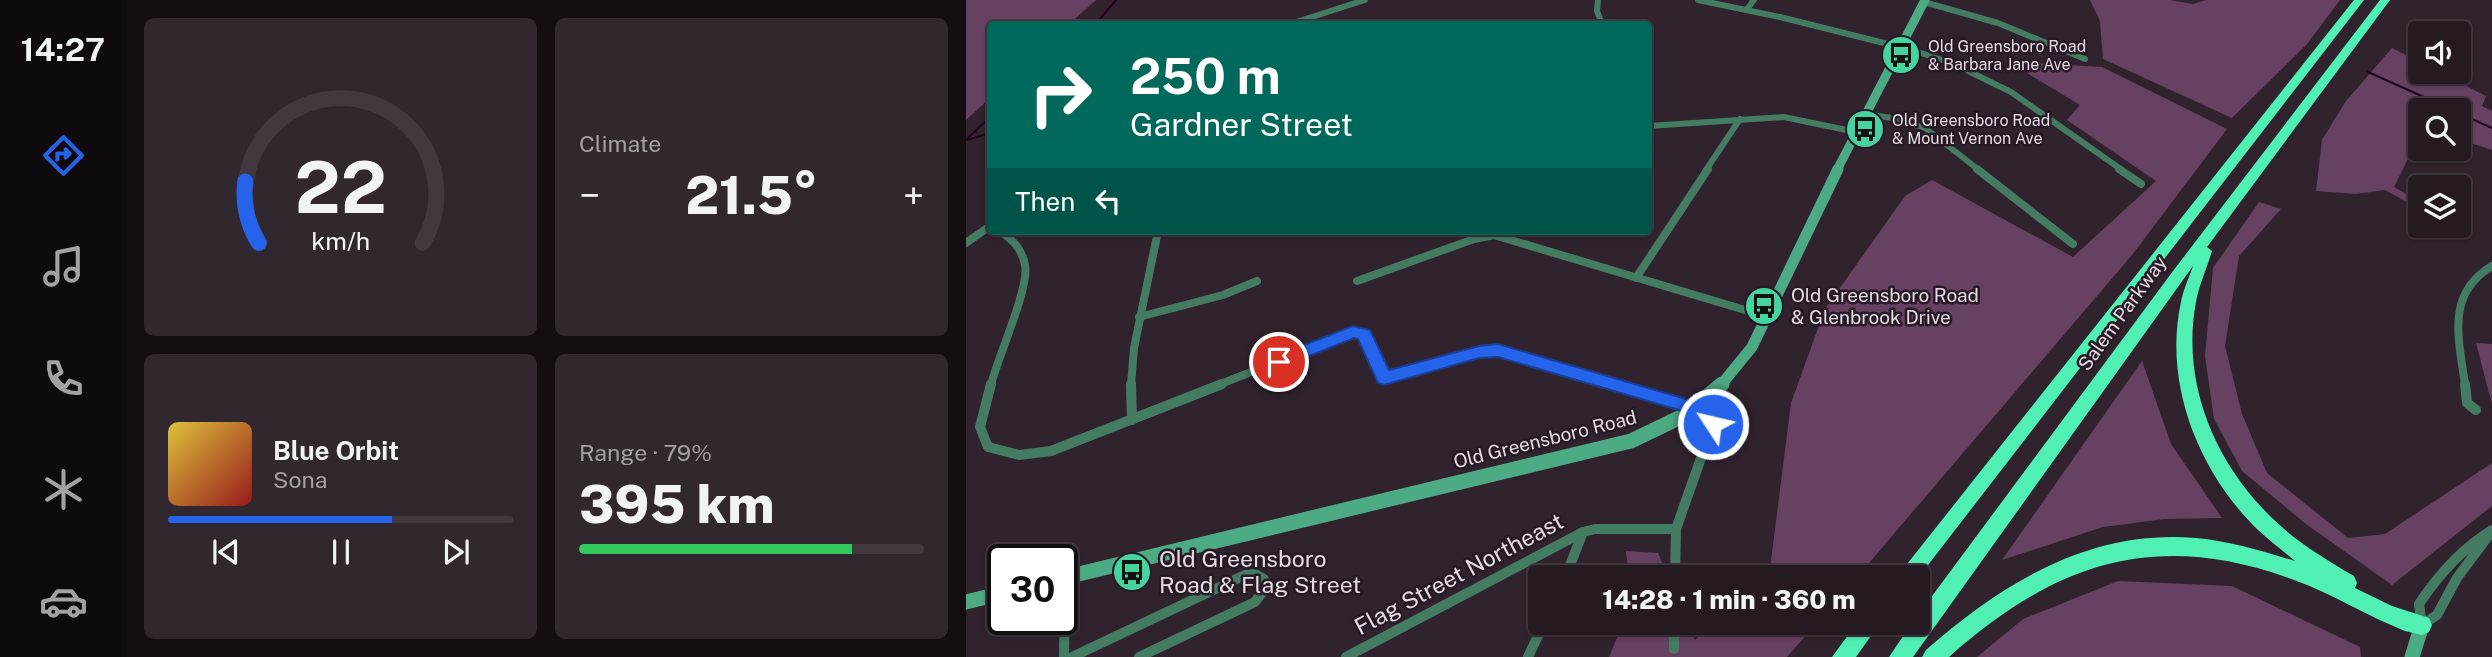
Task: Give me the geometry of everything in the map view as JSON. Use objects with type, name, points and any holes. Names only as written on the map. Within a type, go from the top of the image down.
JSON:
[{"type":"highway","name":"Salem Parkway","points":[[1916,565],[2359,0]]},
{"type":"highway","name":"Salem Parkway","points":[[1900,657],[2171,284],[2214,231],[2385,0]]},
{"type":"highway","points":[[2214,231],[2192,285],[2185,334],[2186,368],[2192,402],[2208,451],[2239,498],[2282,540],[2327,572],[2402,610],[2422,625]]},
{"type":"highway","points":[[1933,657],[2002,600],[2044,575],[2096,555],[2149,547],[2208,548],[2252,556],[2312,577],[2400,620],[2422,625]]},
{"type":"highway","points":[[1843,657],[1860,635]]},
{"type":"street","points":[[1300,21],[1366,0]]},
{"type":"street","points":[[1598,0],[1597,11],[1601,21]]},
{"type":"street","points":[[1698,0],[1747,9],[1900,47],[1989,79],[2141,184]]},
{"type":"street","points":[[1747,9],[1754,0]]},
{"type":"street","points":[[1925,1],[1969,13],[2085,59]]},
{"type":"street","name":"Old Greensboro Road","points":[[1078,575],[1631,441],[1659,431],[1697,409],[1734,374],[1752,347],[1865,114],[1925,1]]},
{"type":"street","points":[[1865,114],[1892,118],[1925,128],[2073,244]]},
{"type":"street","points":[[1652,126],[1794,118],[1856,132]]},
{"type":"street","points":[[1636,278],[1740,119]]},
{"type":"street","points":[[966,243],[987,228]]},
{"type":"street","points":[[1006,235],[1016,242],[1026,266],[1021,292],[996,364],[980,427],[988,447],[1002,453],[1026,456],[1084,440],[1353,332],[1364,335],[1384,378],[1479,352],[1498,351],[1697,409],[1710,416],[1713,424],[1676,528],[1675,565]]},
{"type":"street","points":[[1132,420],[1130,367],[1157,235]]},
{"type":"street","points":[[1357,281],[1486,235]]},
{"type":"street","points":[[1498,235],[1765,316]]},
{"type":"street","points":[[2476,410],[2467,403],[2459,327],[2462,295],[2474,277],[2492,266]]},
{"type":"street","points":[[1139,317],[1223,295],[1257,281]]},
{"type":"street","name":"Flag Street Northeast","points":[[1346,657],[1583,531],[1676,528]]},
{"type":"street","points":[[1570,565],[1583,531]]},
{"type":"street","points":[[2422,625],[2437,615],[2457,579],[2492,531]]},
{"type":"street","points":[[2412,657],[2422,625],[2419,604],[2443,569],[2472,541],[2492,531]]},
{"type":"street","points":[[1072,657],[1245,575],[1255,574],[1264,579],[1264,590],[1255,602],[1139,657]]},
{"type":"street","points":[[966,602],[987,597]]},
{"type":"street","points":[[1064,635],[1064,657]]},
{"type":"street","points":[[1528,657],[1538,635]]},
{"type":"street","points":[[1674,635],[1674,649]]},
{"type":"shaded area","points":[[966,0],[1096,0],[1072,21],[987,21],[987,101],[966,120]]},
{"type":"shaded area","points":[[2090,0],[2170,0],[2193,4],[2206,0],[2340,0],[2307,44],[2232,118],[2103,59],[2100,21]]},
{"type":"shaded area","points":[[2392,48],[2408,56],[2408,84],[2462,84],[2486,96],[2482,106],[2492,111],[2492,150],[2471,143],[2471,98],[2408,98],[2408,158],[2394,187],[2408,195],[2408,202],[2385,190],[2356,194],[2316,191],[2322,140],[2346,101]]},
{"type":"shaded area","points":[[2033,63],[2102,67],[2227,129],[2132,255],[1867,565],[1771,565],[1791,403],[1825,309],[1905,196],[1932,180],[2073,257],[2156,181],[2067,120],[2080,105],[2027,73]]},
{"type":"shaded area","points":[[2259,202],[2281,209],[2239,256],[2225,346],[2242,414],[2267,473],[2348,538],[2385,534],[2492,463],[2492,506],[2392,585],[2306,524],[2242,471],[2214,419],[2205,356],[2213,268]]},
{"type":"shaded area","points":[[2476,343],[2492,344],[2492,404]]},
{"type":"shaded area","points":[[2142,361],[2171,444],[2222,518],[2164,519],[2103,527],[2002,560]]},
{"type":"shaded area","points":[[1626,551],[1658,553],[1663,565],[1628,565]]},
{"type":"shaded area","points":[[2118,581],[2232,586],[2360,647],[2361,657],[1977,657],[2023,619]]},
{"type":"shaded area","points":[[1618,635],[1693,635],[1695,640],[1700,635],[1806,635],[1787,657],[1609,657]]},
{"type":"waterway","points":[[1098,21],[1116,0]]},
{"type":"waterway","points":[[2368,72],[2426,98]]},
{"type":"waterway","points":[[2471,118],[2492,128]]},
{"type":"waterway","points":[[966,140],[987,120]]},
{"type":"waterway","points":[[967,140],[987,134]]},
{"type":"place","name":"Old Greensboro Road & Barbara Jane Ave","points":[[1901,55]]},
{"type":"place","name":"Old Greensboro Road & Mount Vernon Ave","points":[[1865,129]]},
{"type":"place","name":"Old Greensboro Road & Glenbrook Drive","points":[[1764,306]]},
{"type":"place","name":"Old Greensboro Road & Flag Street","points":[[1132,572]]},
{"type":"route","points":[[1279,362],[1353,332],[1364,335],[1384,378],[1479,352],[1498,351],[1697,409],[1710,416],[1713,424]]}]
